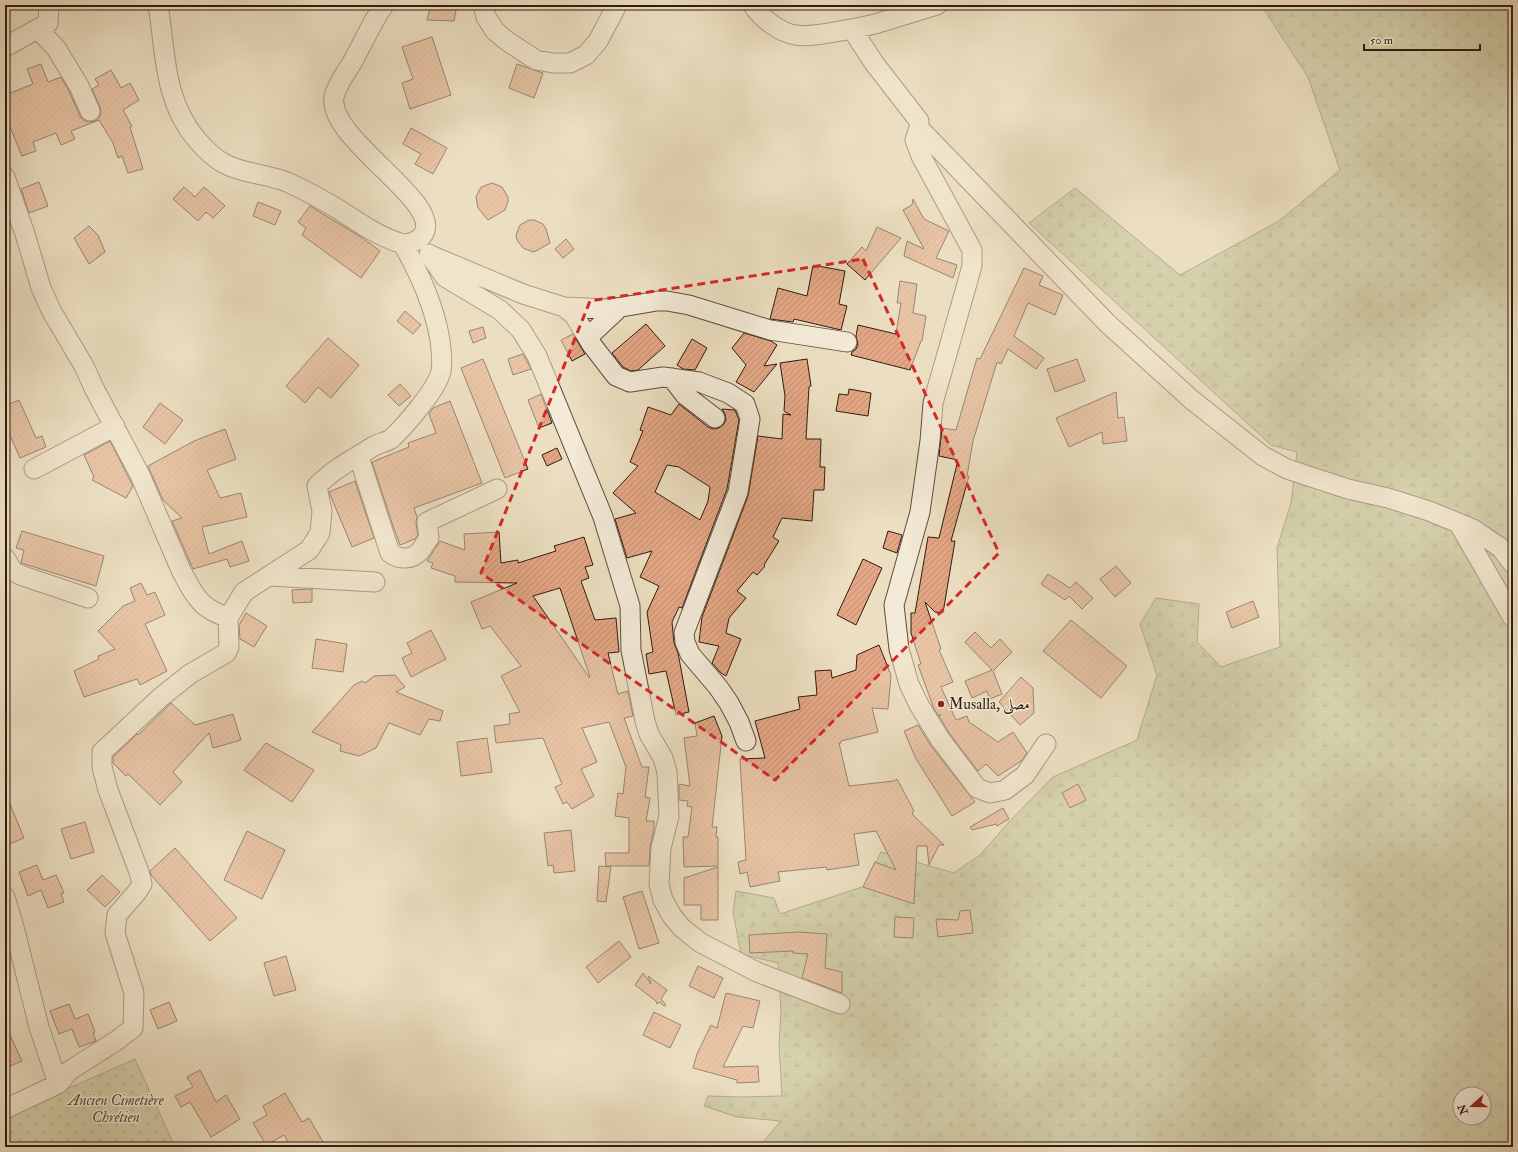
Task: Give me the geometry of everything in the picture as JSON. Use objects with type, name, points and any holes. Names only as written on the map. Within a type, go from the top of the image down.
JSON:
[{"type":"street","points":[[5,47],[48,23],[49,5]]},
{"type":"street","points":[[158,5],[172,98],[188,128],[197,140],[210,153],[225,164],[291,184],[314,195],[387,238],[408,243],[429,254],[523,294],[564,307],[600,309],[619,308],[657,301],[667,301],[689,304],[770,330],[847,342]]},
{"type":"street","points":[[384,5],[340,83],[334,98],[335,112],[352,138],[411,198],[420,210],[425,221],[423,234],[408,243]]},
{"type":"street","points":[[483,5],[486,17],[495,31],[536,60],[553,63],[570,63],[586,55],[598,42],[617,5]]},
{"type":"street","points":[[753,5],[758,13],[776,27],[796,35],[820,34],[852,29],[875,24],[938,5]]},
{"type":"street","points":[[38,29],[56,48],[79,86],[90,112]]},
{"type":"street","points":[[852,29],[874,63],[919,121],[919,128],[915,140],[921,156],[972,250],[972,266],[933,403],[930,440],[920,512],[894,605],[899,649],[909,684],[919,705],[940,739],[977,788],[990,793],[1005,790],[1025,775],[1046,744]]},
{"type":"street","points":[[919,128],[1107,323],[1192,400],[1263,456],[1287,468],[1348,489],[1388,498],[1430,511],[1472,529],[1501,548],[1513,564]]},
{"type":"street","points":[[5,177],[25,234],[41,288],[52,312],[84,366],[140,475],[189,585],[201,602],[208,608],[228,618]]},
{"type":"street","points":[[5,1109],[58,1084],[69,1071],[116,1041],[133,1028],[134,993],[115,933],[117,915],[142,884],[139,872],[108,790],[102,767],[102,752],[160,697],[190,674],[226,653],[229,647],[228,618],[244,592],[309,550],[320,533],[322,511],[317,486],[329,474],[359,457],[376,444],[390,440],[414,414],[434,387],[441,372],[442,359],[437,325],[429,297],[408,243]]},
{"type":"street","points":[[429,254],[445,277],[500,310],[524,335],[537,356],[604,517],[621,580],[630,606],[631,650],[644,720],[649,734],[663,758],[667,772],[669,816],[660,848],[659,884],[663,900],[672,916],[682,928],[701,943],[757,972],[840,1004]]},
{"type":"street","points":[[564,307],[574,316],[592,345],[616,376],[630,382],[664,377],[699,382],[728,393],[745,404],[750,419],[738,492],[684,633],[685,642],[690,654],[718,687],[729,703],[739,722],[746,741]]},
{"type":"street","points":[[588,337],[619,308]]},
{"type":"street","points":[[672,378],[685,395],[715,418]]},
{"type":"street","points":[[34,469],[115,426]]},
{"type":"street","points":[[359,457],[390,554],[395,557],[412,557],[421,551],[424,543],[429,538],[427,522],[497,489]]},
{"type":"street","points":[[1459,524],[1513,618]]},
{"type":"street","points":[[5,558],[13,571],[20,575],[88,598]]},
{"type":"street","points":[[270,576],[375,582]]},
{"type":"street","points":[[5,897],[38,1027],[58,1084]]},
{"type":"highlighted area","points":[[863,259],[999,553],[775,780],[481,573],[590,301]]},
{"type":"green space","points":[[1261,5],[1513,5],[1513,1147],[759,1147],[781,1121],[737,1117],[704,1106],[708,1096],[782,1096],[779,1046],[781,1009],[778,963],[741,954],[733,912],[736,891],[774,898],[780,914],[865,886],[881,852],[954,873],[981,854],[1009,822],[1053,777],[1137,740],[1157,675],[1140,624],[1156,598],[1199,604],[1197,642],[1221,667],[1280,647],[1277,548],[1291,503],[1297,452],[1271,445],[1029,223],[1075,188],[1180,275],[1279,221],[1340,170],[1308,77]]},
{"type":"green space","name":"Ancien Cimetière Chrétien","points":[[135,1059],[175,1147],[5,1147],[5,1116]]},
{"type":"building","points":[[431,5],[457,5],[454,21],[427,20]]},
{"type":"building","points":[[432,37],[451,95],[410,109],[402,83],[413,79],[402,47]]},
{"type":"building","points":[[41,64],[48,82],[61,77],[80,116],[83,120],[88,122],[95,121],[99,118],[101,113],[92,89],[99,85],[95,79],[111,70],[121,88],[130,83],[139,100],[123,110],[132,126],[130,127],[143,169],[128,173],[122,156],[118,158],[113,143],[99,120],[71,131],[75,139],[61,145],[56,133],[33,142],[36,151],[22,156],[5,115],[5,95],[33,84],[27,69]]},
{"type":"building","points":[[517,64],[543,73],[534,98],[509,88]]},
{"type":"building","points":[[411,128],[447,148],[433,174],[415,164],[421,154],[403,144]]},
{"type":"building","points":[[39,182],[48,206],[29,213],[21,189]]},
{"type":"building","points":[[492,183],[502,187],[508,197],[508,202],[505,210],[488,220],[478,208],[476,197],[481,187]]},
{"type":"building","points":[[184,187],[195,197],[204,187],[225,206],[213,218],[206,212],[198,221],[173,199]]},
{"type":"building","points":[[913,199],[924,219],[949,231],[936,258],[957,265],[953,278],[904,256],[907,241],[924,249],[903,210],[912,205]]},
{"type":"building","points":[[258,202],[281,211],[275,225],[253,216]]},
{"type":"building","points":[[310,206],[361,237],[380,251],[361,278],[302,235],[306,228],[298,222]]},
{"type":"building","points":[[529,220],[534,220],[543,224],[550,243],[533,252],[523,248],[517,240],[516,235],[520,225]]},
{"type":"building","points":[[89,226],[98,235],[105,252],[89,264],[74,238]]},
{"type":"building","points":[[877,227],[901,238],[865,280],[847,264],[862,247],[866,251]]},
{"type":"building","points":[[566,239],[574,249],[563,258],[555,249]]},
{"type":"building","points":[[813,265],[845,271],[839,304],[847,306],[841,330],[794,319],[793,322],[770,319],[778,288],[807,296]]},
{"type":"building","points":[[1024,268],[1043,276],[1039,285],[1063,295],[1055,315],[1028,303],[1014,336],[1044,358],[1036,369],[1008,349],[1001,364],[997,362],[973,441],[967,476],[969,476],[951,541],[955,541],[943,613],[935,612],[925,602],[941,649],[939,650],[953,682],[941,687],[956,720],[967,716],[969,722],[998,742],[1013,732],[1027,753],[1021,761],[998,776],[986,764],[978,771],[949,733],[939,716],[941,715],[938,715],[934,709],[918,665],[921,664],[911,633],[911,613],[915,613],[928,537],[939,538],[958,460],[939,456],[942,428],[956,430],[977,358],[980,359]]},
{"type":"building","points":[[900,281],[917,284],[913,313],[926,316],[922,341],[910,370],[851,355],[858,344],[856,336],[858,325],[896,334],[901,303],[897,303]]},
{"type":"building","points":[[405,311],[421,325],[413,334],[397,321]]},
{"type":"building","points":[[646,324],[665,346],[638,370],[631,371],[623,367],[612,353]]},
{"type":"building","points":[[483,327],[486,338],[473,343],[469,331]]},
{"type":"building","points":[[744,333],[771,341],[777,345],[764,366],[777,364],[754,392],[736,382],[746,365],[732,348]]},
{"type":"building","points":[[573,334],[585,354],[572,361],[561,340]]},
{"type":"building","points":[[328,338],[359,365],[331,398],[318,387],[305,403],[286,386]]},
{"type":"building","points":[[692,339],[707,348],[695,370],[683,369],[677,365]]},
{"type":"building","points":[[523,354],[531,369],[513,375],[508,359]]},
{"type":"building","points":[[483,359],[528,469],[505,478],[461,368]]},
{"type":"building","points":[[807,359],[811,386],[809,387],[806,439],[821,439],[820,467],[825,467],[824,490],[814,490],[812,521],[782,518],[773,537],[779,541],[764,565],[765,566],[757,575],[753,572],[737,591],[746,598],[729,618],[726,633],[741,639],[726,676],[721,673],[712,663],[719,646],[699,642],[702,617],[748,496],[758,436],[782,439],[783,414],[791,415],[784,411],[785,396],[780,363]]},
{"type":"building","points":[[1077,359],[1085,381],[1055,392],[1047,369]]},
{"type":"building","points":[[400,384],[411,396],[399,406],[388,395]]},
{"type":"building","points":[[849,389],[871,393],[868,416],[836,411],[839,394],[848,395]]},
{"type":"building","points":[[1116,392],[1118,418],[1124,417],[1127,441],[1103,444],[1102,432],[1069,447],[1056,418]]},
{"type":"building","points":[[541,394],[552,423],[539,428],[528,400]]},
{"type":"building","points":[[19,400],[36,438],[42,436],[46,447],[20,458],[5,424],[5,406]]},
{"type":"building","points":[[450,401],[482,483],[414,508],[417,517],[416,523],[418,535],[415,539],[400,545],[372,462],[409,447],[408,443],[436,433],[429,414],[433,408]]},
{"type":"building","points":[[160,403],[183,420],[165,444],[143,427]]},
{"type":"building","points":[[679,404],[708,427],[713,429],[719,428],[726,420],[722,409],[735,410],[739,420],[727,489],[682,608],[679,607],[672,622],[674,643],[678,653],[689,712],[676,715],[666,671],[649,674],[646,654],[653,652],[647,612],[659,586],[640,577],[652,551],[627,558],[615,519],[636,513],[613,493],[638,466],[630,462],[643,431],[640,430],[648,407],[671,415]],"holes":[[[667,465],[679,467],[710,487],[708,501],[700,520],[655,492]]]},
{"type":"building","points":[[225,429],[236,459],[207,470],[220,498],[241,493],[247,517],[202,527],[209,554],[242,541],[249,561],[230,567],[227,559],[193,569],[172,521],[182,518],[163,500],[148,466],[194,441]]},
{"type":"building","points":[[110,441],[133,486],[126,498],[92,480],[94,477],[84,455]]},
{"type":"building","points":[[557,448],[562,459],[547,466],[542,455]]},
{"type":"building","points":[[355,481],[374,538],[352,547],[329,492]]},
{"type":"building","points":[[22,531],[104,556],[96,586],[21,563],[24,550],[16,548]]},
{"type":"building","points":[[888,531],[902,535],[897,553],[883,548]]},
{"type":"building","points":[[499,532],[501,563],[518,560],[518,563],[556,551],[554,546],[584,537],[593,565],[585,567],[589,578],[581,581],[595,620],[616,618],[619,652],[608,653],[618,694],[628,691],[633,716],[624,718],[642,767],[649,767],[645,797],[650,798],[646,821],[654,821],[654,829],[650,847],[649,866],[606,866],[605,853],[629,853],[629,818],[615,816],[618,793],[623,794],[626,767],[609,722],[582,728],[597,762],[581,769],[594,796],[572,809],[567,802],[563,804],[555,787],[562,784],[543,738],[496,743],[494,726],[510,724],[509,714],[520,712],[501,676],[521,666],[490,626],[482,629],[471,602],[517,583],[455,582],[455,576],[431,568],[433,563],[427,561],[440,541],[465,550],[464,534]],"holes":[[[560,588],[589,677],[533,596]]]},
{"type":"building","points":[[863,559],[882,568],[856,625],[837,615]]},
{"type":"building","points":[[1116,566],[1131,583],[1115,597],[1100,579]]},
{"type":"building","points":[[1048,574],[1070,588],[1076,582],[1093,598],[1082,609],[1069,596],[1065,600],[1041,584]]},
{"type":"building","points":[[141,583],[147,595],[155,592],[165,615],[145,624],[167,671],[140,685],[137,679],[84,697],[74,671],[99,659],[98,656],[115,649],[98,631],[123,606],[135,601],[130,588]]},
{"type":"building","points":[[312,589],[312,602],[293,603],[292,590]]},
{"type":"building","points":[[1253,601],[1259,617],[1232,628],[1226,612]]},
{"type":"building","points":[[246,613],[267,626],[254,647],[240,639],[239,625]]},
{"type":"building","points":[[1071,620],[1127,666],[1101,698],[1043,651]]},
{"type":"building","points":[[431,630],[446,659],[411,677],[402,658],[412,653],[407,643]]},
{"type":"building","points":[[975,632],[991,648],[1000,639],[1012,652],[993,671],[1002,694],[990,699],[987,691],[972,698],[965,681],[992,670],[965,642]]},
{"type":"building","points":[[316,639],[347,644],[343,672],[312,668]]},
{"type":"building","points":[[879,645],[891,675],[888,709],[872,708],[878,732],[841,741],[841,743],[839,743],[849,786],[894,781],[897,779],[914,811],[912,814],[944,845],[939,845],[929,865],[927,846],[917,846],[914,904],[863,887],[875,862],[896,870],[876,831],[854,834],[859,865],[827,870],[826,867],[778,872],[780,881],[750,887],[747,872],[740,874],[738,862],[746,860],[740,759],[765,758],[755,721],[800,709],[798,697],[817,695],[815,671],[831,670],[832,678],[856,670],[857,655]]},
{"type":"building","points":[[395,675],[405,687],[396,692],[443,711],[440,721],[429,719],[420,735],[389,723],[376,748],[359,756],[340,751],[341,745],[312,732],[354,685],[362,681],[365,683],[374,676]]},
{"type":"building","points":[[1021,677],[1033,688],[1034,713],[1020,725],[999,702]]},
{"type":"building","points":[[171,703],[195,725],[233,714],[241,740],[213,748],[209,733],[173,772],[182,782],[160,805],[128,774],[126,776],[113,763],[113,757]]},
{"type":"building","points":[[714,716],[722,736],[712,827],[717,827],[716,837],[718,837],[718,866],[684,867],[683,837],[688,837],[692,807],[687,806],[688,801],[679,800],[679,784],[690,786],[684,738],[697,736],[695,723]]},
{"type":"building","points":[[918,725],[931,746],[975,802],[952,816],[915,757],[904,731]]},
{"type":"building","points":[[487,738],[492,772],[461,776],[457,742]]},
{"type":"building","points":[[266,743],[314,770],[292,802],[244,770]]},
{"type":"building","points":[[1078,784],[1086,800],[1070,808],[1062,793]]},
{"type":"building","points":[[5,794],[24,838],[5,846]]},
{"type":"building","points":[[1003,808],[1009,819],[997,826],[996,824],[972,830],[970,827]]},
{"type":"building","points":[[85,822],[94,852],[71,859],[61,829]]},
{"type":"building","points":[[571,830],[575,871],[554,873],[553,865],[548,866],[544,833]]},
{"type":"building","points":[[247,831],[285,850],[262,899],[224,880]]},
{"type":"building","points":[[175,848],[237,918],[210,941],[151,875],[150,871]]},
{"type":"building","points":[[37,865],[43,880],[56,875],[64,893],[61,894],[64,902],[48,908],[41,890],[28,896],[19,872]]},
{"type":"building","points":[[599,866],[611,867],[606,902],[597,901]]},
{"type":"building","points":[[718,867],[718,920],[701,920],[701,905],[684,905],[684,878]]},
{"type":"building","points":[[102,875],[120,892],[105,907],[87,890]]},
{"type":"building","points":[[642,891],[659,943],[639,949],[623,897]]},
{"type":"building","points":[[970,910],[973,933],[938,937],[936,919],[958,920],[960,911]]},
{"type":"building","points":[[895,917],[914,918],[913,938],[894,937]]},
{"type":"building","points":[[798,932],[827,934],[825,968],[842,972],[842,993],[802,978],[808,954],[793,953],[793,951],[750,953],[749,935]]},
{"type":"building","points":[[619,941],[631,957],[598,983],[586,967]]},
{"type":"building","points":[[286,956],[296,990],[274,996],[264,963]]},
{"type":"building","points":[[698,966],[723,978],[714,998],[689,986]]},
{"type":"building","points":[[643,973],[651,984],[648,976],[667,990],[661,999],[666,1005],[664,1006],[659,1002],[657,1004],[656,1001],[635,985]]},
{"type":"building","points":[[726,993],[760,1001],[753,1028],[743,1026],[723,1067],[758,1066],[759,1082],[737,1083],[737,1080],[693,1068],[697,1054],[711,1025],[717,1028]]},
{"type":"building","points":[[169,1002],[177,1021],[158,1029],[150,1010]]},
{"type":"building","points":[[69,1004],[75,1019],[88,1014],[95,1032],[93,1033],[96,1041],[79,1047],[72,1029],[59,1034],[50,1011]]},
{"type":"building","points":[[654,1012],[681,1025],[670,1048],[643,1035]]},
{"type":"building","points":[[5,1024],[22,1061],[5,1068]]},
{"type":"building","points":[[200,1070],[216,1102],[226,1095],[240,1119],[211,1137],[190,1102],[181,1107],[175,1096],[193,1087],[187,1077]]},
{"type":"building","points":[[285,1093],[302,1122],[309,1118],[323,1142],[315,1147],[291,1147],[284,1135],[266,1145],[253,1123],[267,1115],[263,1106]]},
{"type":"place","name":"Musalla, مصلى","points":[[941,704]]}]
